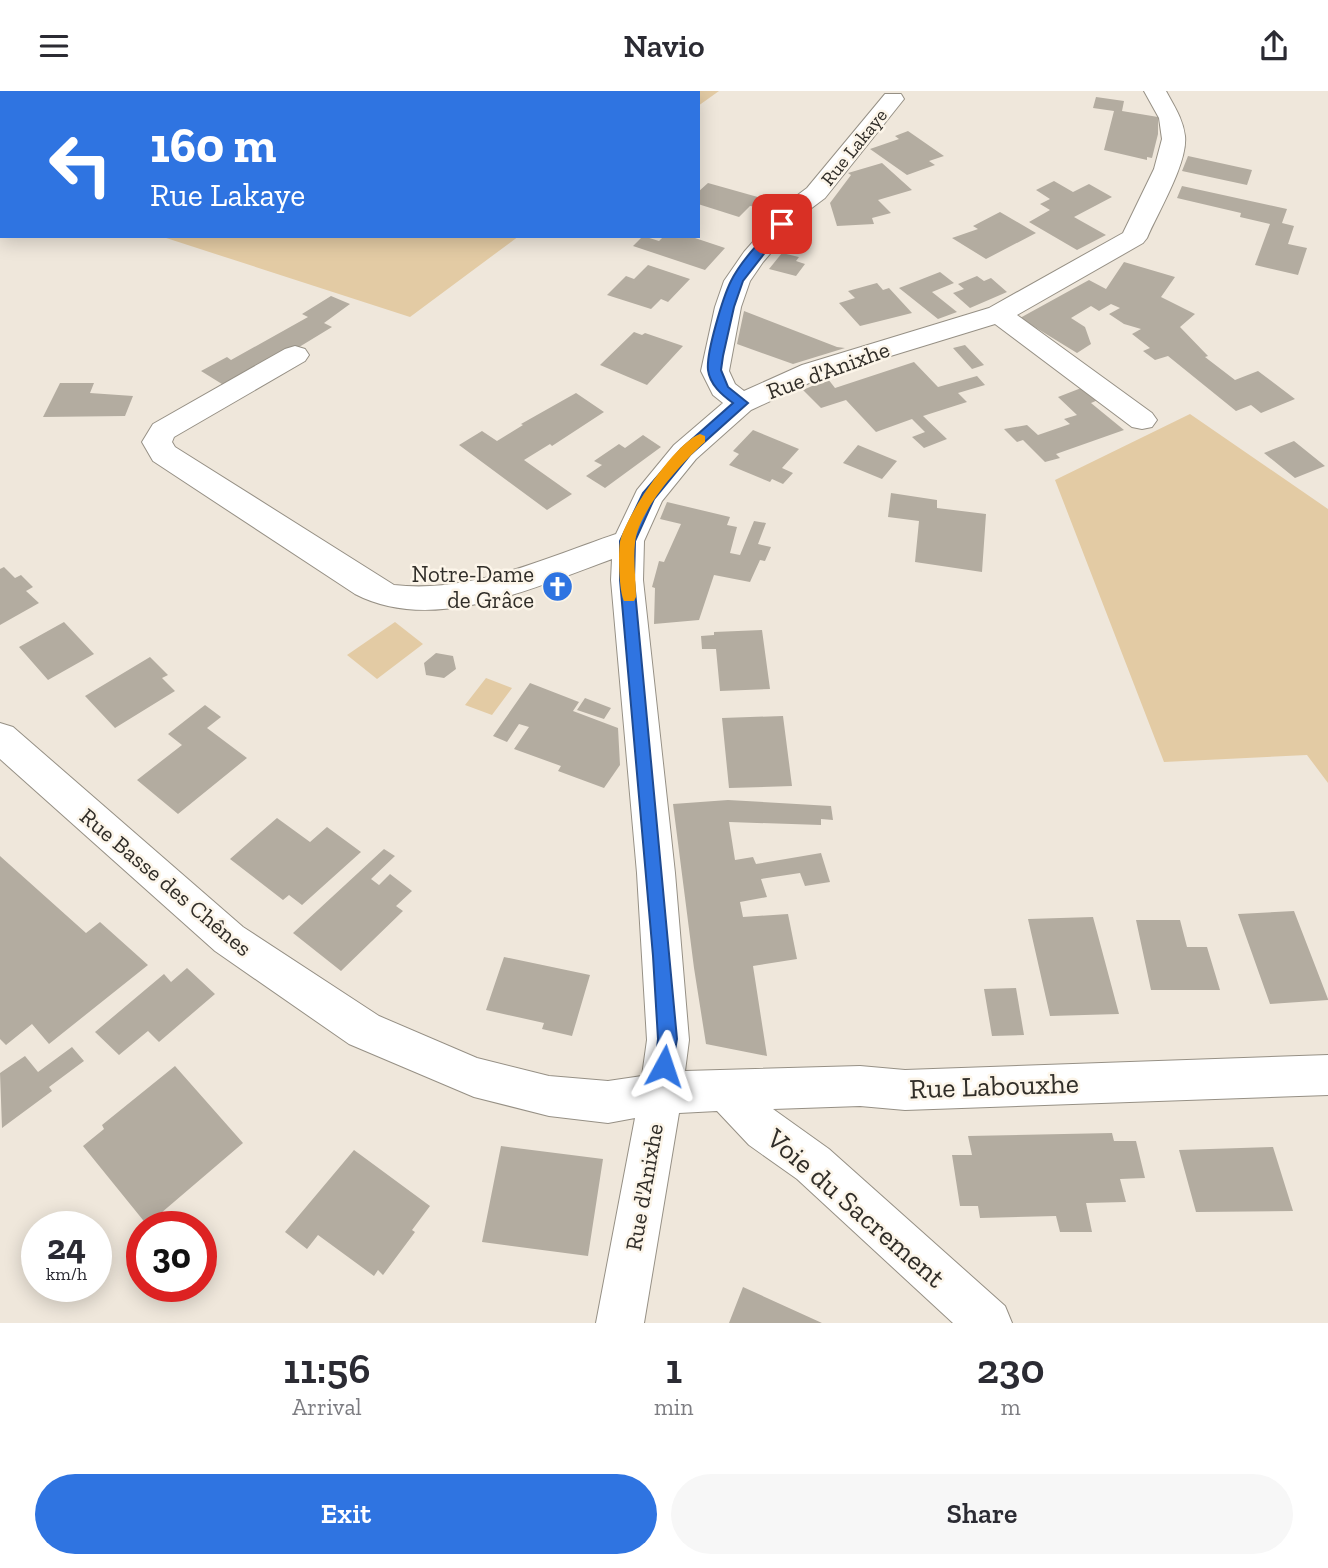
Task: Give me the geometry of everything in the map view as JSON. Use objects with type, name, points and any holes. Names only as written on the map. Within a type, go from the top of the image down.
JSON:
[{"type":"street","name":"Rue d'Anixhe","points":[[620,1323],[668,1039],[656,873],[627,580],[628,541],[648,497],[685,452],[741,403],[811,371],[999,314],[1134,238],[1166,169],[1174,139],[1170,118],[1155,91]]},
{"type":"street","name":"Rue Lakaye","points":[[741,403],[723,389],[715,370],[728,307],[737,281],[753,257],[796,208],[816,193],[893,99]]},
{"type":"street","points":[[999,314],[1142,420]]},
{"type":"street","points":[[295,355],[163,431],[157,442],[164,454],[367,586],[391,597],[419,600],[459,597],[628,541]]},
{"type":"street","name":"Rue Basse des Chênes","points":[[0,737],[229,939],[364,1030],[474,1077],[549,1096],[608,1102],[661,1093]]},
{"type":"street","name":"Rue Labouxhe","points":[[661,1093],[860,1086],[905,1090],[1328,1075]]},
{"type":"street","name":"Voie du Sacrement","points":[[726,1090],[764,1130],[813,1164],[988,1323]]},
{"type":"shaded area","points":[[700,91],[719,91],[700,105]]},
{"type":"shaded area","points":[[166,238],[516,238],[410,317]]},
{"type":"shaded area","points":[[1190,414],[1328,509],[1328,783],[1307,755],[1164,762],[1055,480]]},
{"type":"shaded area","points":[[395,622],[423,644],[377,679],[347,655]]},
{"type":"shaded area","points":[[486,678],[512,688],[492,715],[465,705]]},
{"type":"building","points":[[1096,97],[1124,101],[1122,111],[1158,117],[1158,134],[1152,158],[1147,157],[1147,160],[1104,150],[1114,111],[1093,108]]},
{"type":"building","points":[[908,131],[944,156],[929,161],[935,165],[907,175],[870,149],[899,139],[895,136]]},
{"type":"building","points":[[1188,156],[1252,170],[1247,185],[1182,171]]},
{"type":"building","points":[[882,163],[912,190],[878,200],[891,213],[872,218],[874,224],[837,226],[830,203],[851,175],[848,173]]},
{"type":"building","points":[[1054,181],[1073,192],[1089,184],[1112,197],[1074,217],[1106,235],[1077,250],[1029,222],[1050,210],[1040,204],[1050,199],[1036,190]]},
{"type":"building","points":[[708,183],[765,199],[757,207],[750,206],[739,217],[700,205],[700,190]]},
{"type":"building","points":[[1182,186],[1287,209],[1282,223],[1294,226],[1288,244],[1307,248],[1298,275],[1255,265],[1270,224],[1240,217],[1241,213],[1177,198]]},
{"type":"building","points":[[1000,212],[1036,233],[986,259],[952,238],[978,229],[973,226]]},
{"type":"building","points":[[641,238],[659,241],[662,238],[695,238],[725,248],[705,270],[633,246]]},
{"type":"building","points":[[782,253],[799,257],[796,261],[805,264],[796,276],[769,269]]},
{"type":"building","points":[[1124,262],[1175,277],[1161,297],[1195,314],[1180,327],[1208,356],[1205,357],[1235,380],[1258,371],[1295,399],[1261,413],[1251,405],[1236,411],[1168,356],[1155,360],[1143,351],[1150,348],[1132,334],[1141,329],[1124,324],[1109,314],[1120,308],[1111,304],[1099,311],[1091,306],[1071,318],[1085,327],[1091,344],[1077,353],[1020,318],[1089,280],[1106,289]]},
{"type":"building","points":[[648,265],[690,279],[668,302],[661,299],[651,309],[607,295],[626,276],[634,279]]},
{"type":"building","points":[[940,272],[954,283],[932,292],[957,312],[938,319],[899,288]]},
{"type":"building","points":[[977,276],[984,281],[991,278],[1007,292],[970,308],[953,293],[964,289],[958,284]]},
{"type":"building","points":[[877,283],[883,290],[889,288],[912,313],[860,326],[839,303],[855,298],[848,291]]},
{"type":"building","points":[[331,296],[350,304],[324,323],[332,327],[230,389],[201,371],[227,357],[231,360],[308,317],[302,314]]},
{"type":"building","points":[[744,311],[845,348],[793,364],[737,344]]},
{"type":"building","points":[[634,332],[683,346],[647,385],[600,365]]},
{"type":"building","points":[[965,345],[984,365],[972,369],[953,348]]},
{"type":"building","points":[[914,362],[938,387],[977,376],[985,385],[958,393],[967,402],[923,416],[947,439],[924,448],[912,437],[925,432],[912,419],[876,432],[846,400],[821,408],[803,390],[828,379],[835,388]]},
{"type":"building","points":[[60,383],[94,383],[90,393],[133,396],[125,416],[43,417]]},
{"type":"building","points":[[1089,385],[1105,397],[1091,403],[1124,430],[1056,454],[1060,458],[1045,462],[1023,440],[1017,442],[1004,429],[1027,425],[1038,435],[1070,424],[1064,419],[1077,415],[1058,397]]},
{"type":"building","points":[[576,393],[604,412],[552,446],[550,444],[524,460],[572,494],[547,510],[459,445],[482,431],[497,441]]},
{"type":"building","points":[[753,430],[799,449],[782,468],[793,473],[783,484],[772,479],[770,482],[729,465],[739,454],[733,451]]},
{"type":"building","points":[[643,435],[661,447],[605,488],[586,476],[602,465],[594,461],[619,444],[625,448]]},
{"type":"building","points":[[1294,441],[1325,466],[1295,478],[1264,453]]},
{"type":"building","points":[[858,445],[897,461],[882,479],[843,463]]},
{"type":"building","points":[[891,493],[937,500],[937,508],[986,514],[982,572],[915,562],[919,521],[888,517]]},
{"type":"building","points":[[667,502],[730,517],[727,525],[737,527],[730,553],[740,555],[754,521],[766,523],[758,544],[771,547],[765,561],[760,560],[750,582],[714,575],[699,620],[654,624],[655,588],[652,587],[659,561],[664,562],[681,524],[660,519]]},
{"type":"building","points":[[4,567],[15,578],[21,575],[33,587],[26,591],[39,603],[0,625],[0,569]]},
{"type":"building","name":"Notre-Dame de Grâce","points":[[560,577],[572,583],[562,597],[547,588]]},
{"type":"building","points":[[64,622],[94,654],[48,680],[19,647]]},
{"type":"building","points":[[762,630],[770,689],[720,691],[716,649],[702,649],[701,636],[714,635],[714,632]]},
{"type":"building","points":[[436,653],[453,656],[456,669],[444,678],[426,675],[424,663]]},
{"type":"building","points":[[150,657],[168,675],[162,678],[175,691],[115,728],[85,696]]},
{"type":"building","points":[[530,683],[579,702],[573,711],[618,728],[620,765],[604,788],[558,771],[561,766],[514,749],[529,727],[519,724],[507,742],[493,736]]},
{"type":"building","points":[[585,698],[611,708],[604,719],[577,710]]},
{"type":"building","points":[[205,705],[221,717],[207,728],[247,758],[178,814],[137,780],[182,745],[168,734]]},
{"type":"building","points":[[783,716],[792,786],[729,788],[722,718]]},
{"type":"building","points":[[728,800],[831,806],[833,820],[821,819],[821,825],[729,822],[735,860],[753,857],[756,864],[821,853],[830,882],[805,886],[800,873],[761,879],[767,897],[740,902],[743,917],[788,914],[797,959],[753,966],[767,1056],[706,1044],[694,968],[673,804]]},
{"type":"building","points":[[277,818],[310,842],[327,827],[361,852],[302,905],[289,895],[283,900],[230,859]]},
{"type":"building","points":[[384,849],[395,856],[371,879],[379,885],[390,874],[412,891],[396,906],[403,911],[341,971],[293,933]]},
{"type":"building","points":[[0,856],[86,933],[100,922],[148,965],[49,1044],[32,1024],[6,1045],[0,1039]]},
{"type":"building","points":[[1294,911],[1328,1000],[1270,1004],[1238,914]]},
{"type":"building","points":[[1093,917],[1119,1014],[1050,1016],[1028,919]]},
{"type":"building","points":[[1136,920],[1180,920],[1187,947],[1207,947],[1220,990],[1151,990]]},
{"type":"building","points":[[504,957],[590,975],[572,1036],[542,1029],[544,1023],[486,1010]]},
{"type":"building","points":[[187,968],[215,994],[159,1042],[148,1031],[119,1055],[95,1032],[164,974],[171,982]]},
{"type":"building","points":[[1016,988],[1024,1035],[992,1036],[984,989]]},
{"type":"building","points":[[72,1047],[84,1061],[49,1087],[52,1091],[2,1128],[0,1073],[25,1056],[38,1072]]},
{"type":"building","points":[[175,1066],[243,1143],[163,1211],[136,1211],[83,1146],[104,1129],[102,1125]]},
{"type":"building","points":[[1112,1133],[1114,1141],[1136,1141],[1145,1178],[1120,1179],[1126,1202],[1086,1203],[1092,1232],[1060,1232],[1056,1216],[980,1218],[978,1206],[960,1206],[952,1155],[972,1155],[968,1136]]},
{"type":"building","points":[[501,1146],[603,1159],[588,1256],[482,1242]]},
{"type":"building","points":[[1273,1147],[1293,1211],[1196,1212],[1179,1150]]},
{"type":"building","points":[[354,1150],[430,1206],[412,1230],[415,1232],[383,1275],[378,1270],[374,1276],[318,1235],[307,1249],[285,1232]]},
{"type":"building","points":[[743,1287],[822,1323],[729,1323]]},
{"type":"slow traffic","points":[[629,597],[628,541],[648,497],[685,452],[700,439]]},
{"type":"place","name":"Notre-Dame de Grâce","points":[[557,587]]},
{"type":"route","points":[[664,1066],[668,1039],[656,873],[627,580],[628,541],[648,497],[685,452],[741,403],[723,389],[715,370],[716,356],[737,281],[753,257],[782,224]]}]
